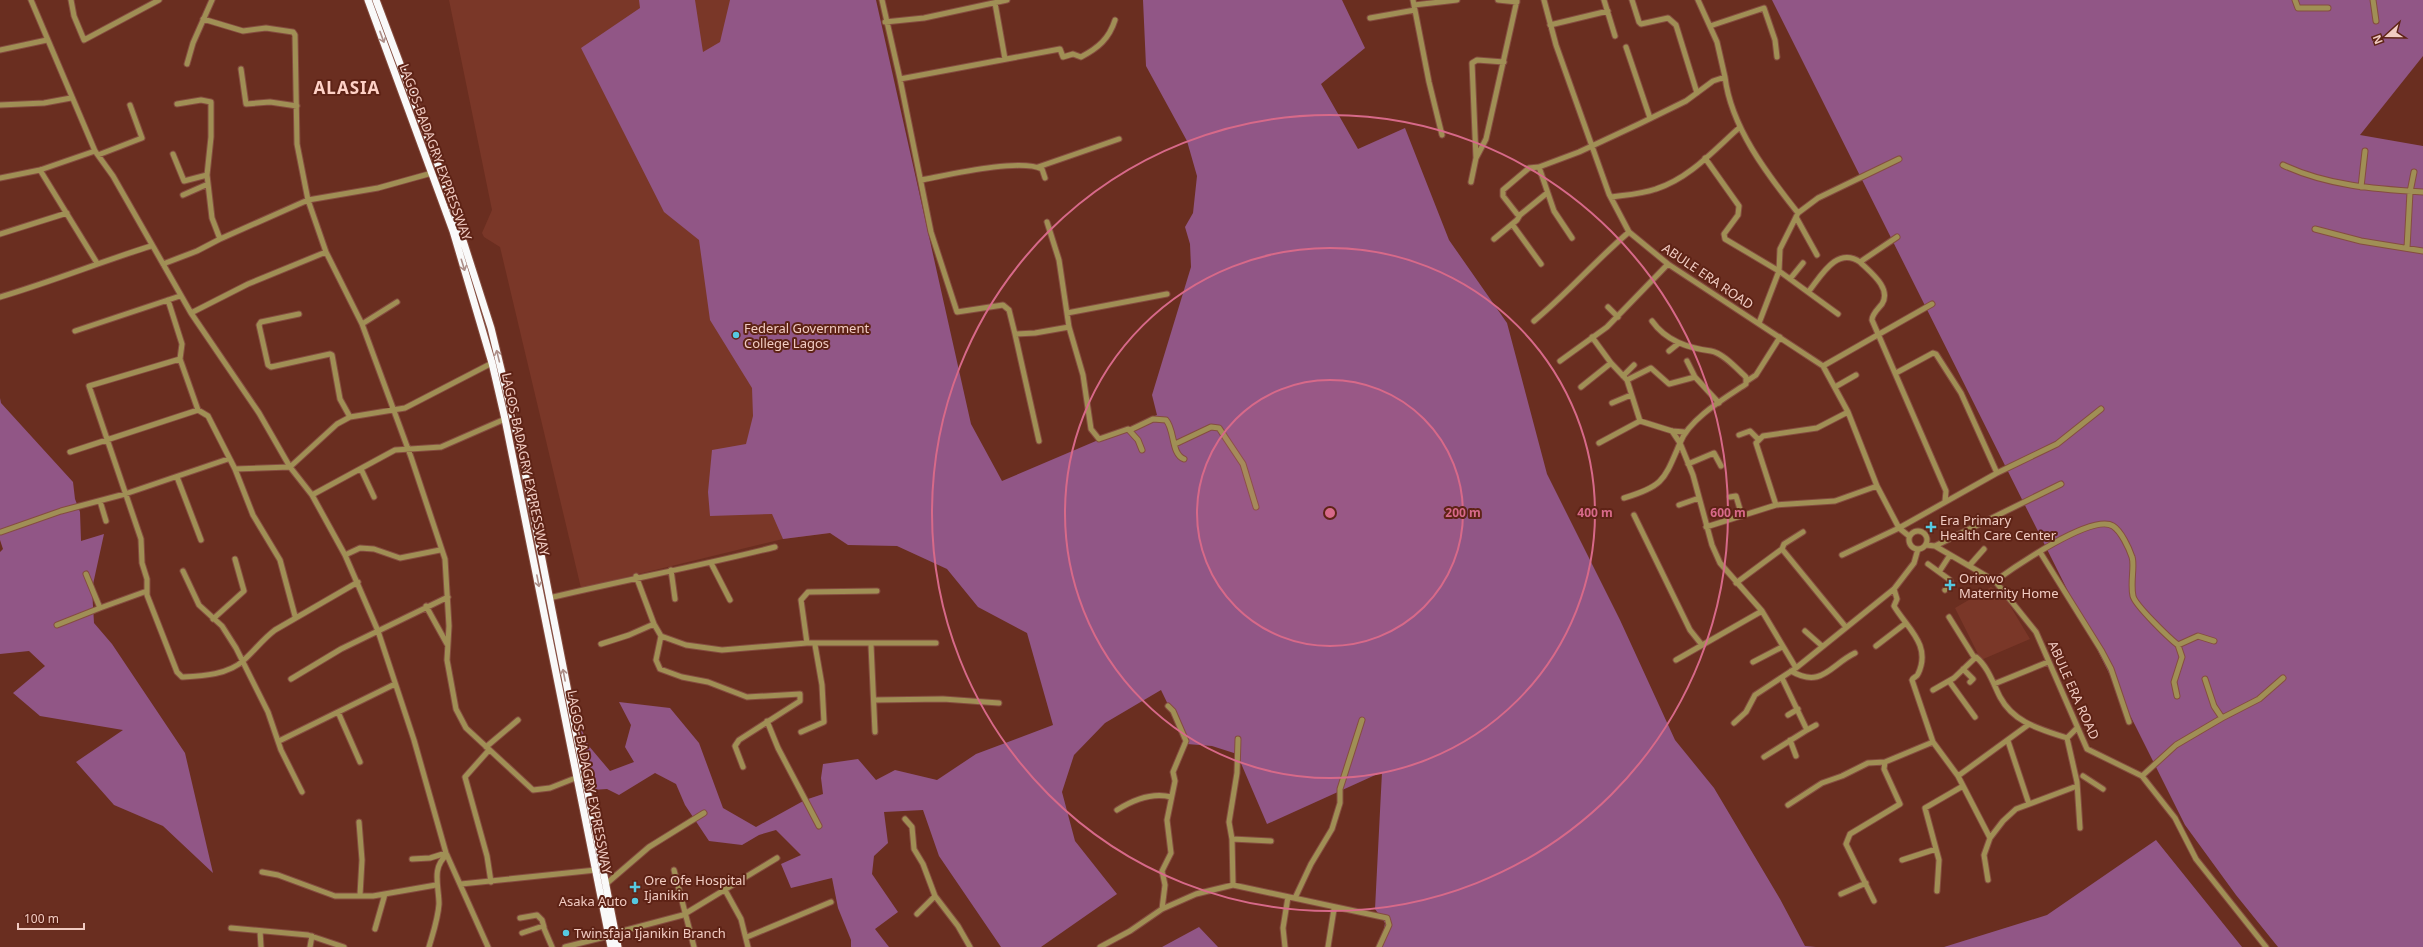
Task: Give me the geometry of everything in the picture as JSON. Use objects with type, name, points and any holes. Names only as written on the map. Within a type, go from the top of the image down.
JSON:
[{"type":"highway","name":"LAGOS-BADAGRY EXPRESSWAY","points":[[368,0],[453,231],[492,363],[506,419],[596,870],[612,934],[618,947]]},
{"type":"highway","name":"LAGOS-BADAGRY EXPRESSWAY","points":[[376,0],[443,178],[491,328],[520,447],[606,884],[612,934],[611,947]]},
{"type":"street","points":[[31,0],[71,98],[96,153],[113,176],[151,246],[175,282],[180,296],[259,413],[290,467],[312,495],[345,555],[378,631],[414,740],[446,854],[461,884],[488,947]]},
{"type":"street","points":[[71,0],[74,16],[84,40],[159,0]]},
{"type":"street","points":[[187,64],[193,43],[212,0]]},
{"type":"street","points":[[882,0],[885,22],[900,79],[931,232],[957,312],[1003,305],[1009,310],[1038,440]]},
{"type":"street","points":[[885,22],[924,18],[1007,0]]},
{"type":"street","points":[[1370,18],[1414,5],[1458,0]]},
{"type":"street","points":[[1476,158],[1486,139],[1517,1],[1498,0]]},
{"type":"street","name":"ABULE ERA ROAD","points":[[1544,0],[1550,25],[1611,197],[1629,232],[1668,264],[1823,366],[1848,412],[1877,486],[1899,528],[1909,536],[1910,545],[1918,549]]},
{"type":"street","points":[[1604,0],[1615,36]]},
{"type":"street","points":[[1632,0],[1641,24],[1668,18],[1676,25],[1697,93]]},
{"type":"street","points":[[1698,0],[1721,55],[1728,96],[1740,127],[1797,215],[1817,255]]},
{"type":"street","points":[[2295,0],[2298,8],[2328,8]]},
{"type":"street","points":[[2373,0],[2376,21]]},
{"type":"street","points":[[995,3],[1005,59]]},
{"type":"street","points":[[1414,5],[1429,82],[1442,135]]},
{"type":"street","points":[[1710,26],[1764,8],[1775,40],[1778,56]]},
{"type":"street","points":[[1550,25],[1608,12]]},
{"type":"street","points":[[204,19],[242,31],[266,28],[293,32],[295,35],[298,106],[297,144],[308,200],[326,252],[362,324],[408,450],[447,569],[449,626],[447,660],[456,709],[466,728],[533,790],[550,788],[578,777]]},
{"type":"street","points":[[900,79],[1060,49],[1063,57],[1073,54],[1081,57],[1102,43],[1112,30],[1115,20]]},
{"type":"street","points":[[0,50],[47,40]]},
{"type":"street","points":[[1626,47],[1650,118]]},
{"type":"street","points":[[1471,182],[1476,158],[1472,63],[1477,60],[1504,62]]},
{"type":"street","points":[[241,69],[246,104],[270,102],[298,106]]},
{"type":"street","points":[[1520,215],[1517,214],[1504,199],[1502,193],[1530,168],[1539,167],[1579,152],[1650,118],[1697,93],[1713,81],[1725,77]]},
{"type":"street","points":[[0,105],[44,103],[71,98]]},
{"type":"street","points":[[177,104],[201,100],[211,102],[211,137],[207,175],[212,218],[220,239]]},
{"type":"street","points":[[0,178],[40,170],[142,138],[130,105]]},
{"type":"street","points":[[1611,197],[1644,193],[1668,184],[1685,174],[1740,127]]},
{"type":"street","points":[[921,180],[1005,166],[1038,167],[1119,139]]},
{"type":"street","points":[[2361,188],[2365,151]]},
{"type":"street","points":[[173,154],[184,181],[207,175]]},
{"type":"street","points":[[1705,158],[1738,206],[1738,215],[1724,234],[1725,240],[1779,271],[1809,291],[1838,314]]},
{"type":"street","points":[[1759,323],[1779,271],[1780,249],[1797,215],[1818,198],[1899,159]]},
{"type":"street","points":[[2284,165],[2314,178],[2361,188],[2423,192]]},
{"type":"street","points":[[1038,167],[1042,169],[1045,178]]},
{"type":"street","points":[[1539,167],[1554,211],[1572,238]]},
{"type":"street","points":[[40,170],[97,263]]},
{"type":"street","points":[[2407,248],[2410,192],[2414,172]]},
{"type":"street","points":[[163,264],[197,251],[220,239],[308,200],[378,188],[432,173]]},
{"type":"street","points":[[183,195],[208,184]]},
{"type":"street","points":[[1494,239],[1547,193]]},
{"type":"street","points":[[0,234],[67,213]]},
{"type":"street","points":[[1047,222],[1059,260],[1069,327],[1083,375],[1091,429],[1099,439],[1130,430],[1153,420],[1162,419],[1170,427],[1180,457],[1184,459]]},
{"type":"street","points":[[1512,224],[1541,264]]},
{"type":"street","points":[[2315,229],[2361,241],[2423,251]]},
{"type":"street","points":[[1534,321],[1559,300],[1595,262],[1629,232]]},
{"type":"street","points":[[1860,262],[1897,237]]},
{"type":"street","points":[[0,297],[36,287],[97,263],[151,246]]},
{"type":"street","points":[[191,313],[248,284],[326,252]]},
{"type":"street","points":[[1809,291],[1831,263],[1838,259],[1853,258],[1860,262],[1880,283],[1884,293],[1883,302],[1871,318],[1946,492],[1945,501]]},
{"type":"street","points":[[1790,279],[1803,263]]},
{"type":"street","points":[[1560,361],[1607,327],[1668,264]]},
{"type":"street","points":[[1067,313],[1167,294]]},
{"type":"street","points":[[75,331],[180,296]]},
{"type":"street","points":[[168,300],[182,344],[180,359],[198,410],[208,416],[234,469],[253,515],[280,560],[295,616]]},
{"type":"street","points":[[362,324],[397,302]]},
{"type":"street","points":[[1823,366],[1932,304]]},
{"type":"street","points":[[1608,307],[1618,316]]},
{"type":"street","points":[[299,314],[261,322],[259,325],[268,365],[271,367],[330,354],[332,355],[340,399],[350,417]]},
{"type":"street","points":[[1652,321],[1662,333],[1679,343],[1719,355],[1746,377],[1747,381]]},
{"type":"street","points":[[1015,334],[1036,334],[1069,327]]},
{"type":"street","points":[[1592,337],[1611,363],[1625,378],[1640,421]]},
{"type":"street","points":[[1624,498],[1657,485],[1667,471],[1684,432],[1718,403],[1756,375],[1780,337]]},
{"type":"street","points":[[1669,351],[1679,343]]},
{"type":"street","points":[[1896,373],[1933,353],[1936,354],[1961,393],[1997,474]]},
{"type":"street","points":[[180,359],[89,386],[109,440],[124,494],[141,539],[142,563],[147,579],[147,591],[177,672],[182,677],[215,674],[242,662],[263,639],[295,616],[358,582]]},
{"type":"street","points":[[1687,361],[1694,377],[1718,403]]},
{"type":"street","points":[[234,469],[290,467],[337,424],[350,417],[362,413],[394,411],[425,399],[492,363]]},
{"type":"street","points":[[1580,387],[1611,363]]},
{"type":"street","points":[[1625,378],[1634,365]]},
{"type":"street","points":[[1625,378],[1651,368],[1669,384],[1694,377]]},
{"type":"street","points":[[1835,387],[1856,375]]},
{"type":"street","points":[[1612,403],[1631,395]]},
{"type":"street","points":[[1842,555],[1899,528],[1956,495],[2057,444],[2101,409]]},
{"type":"street","points":[[70,452],[198,410]]},
{"type":"street","points":[[1776,505],[1756,443],[1758,439],[1763,436],[1817,428],[1848,412]]},
{"type":"street","points":[[312,495],[395,450],[441,447],[506,419]]},
{"type":"street","points":[[1599,443],[1640,421],[1672,431],[1684,432]]},
{"type":"street","points":[[1175,444],[1211,427],[1219,428],[1243,464],[1256,506]]},
{"type":"street","points":[[1130,430],[1138,440],[1142,450]]},
{"type":"street","points":[[1672,431],[1680,443],[1688,464],[1699,498],[1706,527],[1720,563],[1762,611],[1782,647],[1796,668]]},
{"type":"street","points":[[1739,435],[1750,431],[1758,439]]},
{"type":"street","points":[[1688,464],[1714,453],[1721,466]]},
{"type":"street","points":[[1,532],[61,512],[178,477],[228,459]]},
{"type":"street","points":[[361,469],[374,497]]},
{"type":"street","points":[[178,477],[201,540]]},
{"type":"street","points":[[1935,546],[2061,484]]},
{"type":"street","points":[[1706,527],[1776,505],[1835,501],[1877,486]]},
{"type":"street","points":[[1946,492],[1956,495]]},
{"type":"street","points":[[1730,497],[1736,496],[1742,516]]},
{"type":"street","points":[[1680,505],[1699,498]]},
{"type":"street","points":[[100,501],[106,521]]},
{"type":"street","points":[[1634,515],[1690,630],[1702,645]]},
{"type":"street","points":[[1995,581],[2029,556],[2089,527],[2101,524],[2112,525],[2120,534],[2132,558],[2130,579],[2133,597],[2168,638],[2178,645],[2182,657],[2174,682],[2177,696]]},
{"type":"street","points":[[1736,583],[1782,549],[1784,544],[1803,532]]},
{"type":"street","points":[[1734,723],[1746,712],[1749,703],[1755,695],[1796,668],[1845,626],[1894,589],[1914,563],[1918,549],[1926,545],[1927,539],[1922,532],[1914,532],[1909,536]]},
{"type":"street","name":"ABULE ERA ROAD","points":[[1926,545],[1935,546],[1995,581],[2036,632],[2087,749],[2142,776],[2175,818],[2196,859],[2266,947]]},
{"type":"street","points":[[549,598],[636,576],[711,563],[776,546]]},
{"type":"street","points":[[345,555],[360,548],[374,549],[400,558],[440,550]]},
{"type":"street","points":[[1782,549],[1845,626]]},
{"type":"street","points":[[1969,566],[1984,549]]},
{"type":"street","points":[[2040,552],[2089,627],[2108,662],[2129,722]]},
{"type":"street","points":[[1939,572],[1950,555]]},
{"type":"street","points":[[213,619],[244,591],[236,559]]},
{"type":"street","points":[[711,563],[730,600]]},
{"type":"street","points":[[1928,564],[1950,580],[1950,584],[1945,590]]},
{"type":"street","points":[[671,570],[675,599]]},
{"type":"street","points":[[183,571],[199,605],[222,626],[242,662],[268,712],[279,741],[302,792]]},
{"type":"street","points":[[86,574],[100,608]]},
{"type":"street","points":[[636,576],[654,624],[661,636],[686,646],[722,650],[807,643],[815,645],[936,643]]},
{"type":"street","points":[[1894,589],[1897,599],[1894,606],[1920,643],[1921,666],[1918,676],[1912,680],[1933,742],[1958,776],[1990,838]]},
{"type":"street","points":[[807,643],[801,600],[808,592],[877,590]]},
{"type":"street","points":[[57,626],[147,591]]},
{"type":"street","points":[[291,679],[341,649],[448,596]]},
{"type":"street","points":[[426,606],[447,645]]},
{"type":"street","points":[[1676,660],[1762,611]]},
{"type":"street","points":[[1948,617],[1974,657],[1988,672],[2011,712],[2028,725],[2067,738]]},
{"type":"street","points":[[1876,646],[1906,623]]},
{"type":"street","points":[[601,644],[629,635],[654,624]]},
{"type":"street","points":[[1805,631],[1822,646]]},
{"type":"street","points":[[661,636],[656,663],[660,669],[682,677],[708,682],[747,697],[800,694],[800,701],[739,740],[735,746],[743,767]]},
{"type":"street","points":[[2178,645],[2198,636],[2214,642]]},
{"type":"street","points":[[801,732],[824,722],[822,685],[815,645]]},
{"type":"street","points":[[872,645],[875,732]]},
{"type":"street","points":[[1753,662],[1782,647]]},
{"type":"street","points":[[1791,671],[1801,677],[1816,678],[1827,673],[1843,659],[1854,653]]},
{"type":"street","points":[[1933,690],[1949,681],[1974,657]]},
{"type":"street","points":[[1994,684],[2048,662]]},
{"type":"street","points":[[1963,669],[1973,679],[1970,682]]},
{"type":"street","points":[[1782,678],[1807,730]]},
{"type":"street","points":[[2142,776],[2176,746],[2222,718],[2260,699],[2283,678]]},
{"type":"street","points":[[2205,679],[2214,706],[2222,718]]},
{"type":"street","points":[[1949,681],[1975,717]]},
{"type":"street","points":[[279,741],[395,684]]},
{"type":"street","points":[[874,700],[943,699],[999,703]]},
{"type":"street","points":[[1162,909],[1165,885],[1162,871],[1171,853],[1167,820],[1175,781],[1174,766],[1183,751],[1186,741],[1173,711],[1168,706]]},
{"type":"street","points":[[1788,715],[1798,709]]},
{"type":"street","points":[[338,712],[360,762]]},
{"type":"street","points":[[491,882],[487,856],[465,777],[487,748],[518,720]]},
{"type":"street","points":[[1295,898],[1311,864],[1332,829],[1340,803],[1342,784],[1362,720]]},
{"type":"street","points":[[767,721],[778,748],[819,826]]},
{"type":"street","points":[[1764,757],[1816,725]]},
{"type":"street","points":[[1958,776],[2028,725]]},
{"type":"street","points":[[2067,738],[2077,728]]},
{"type":"street","points":[[2067,738],[2077,784],[2080,828]]},
{"type":"street","points":[[1233,885],[1232,839],[1229,822],[1237,773],[1238,739]]},
{"type":"street","points":[[1790,740],[1796,756]]},
{"type":"street","points":[[2008,741],[2029,804]]},
{"type":"street","points":[[1788,805],[1822,783],[1842,776],[1868,763],[1885,762],[1933,742]]},
{"type":"street","points":[[1874,901],[1846,844],[1853,830],[1898,808],[1900,804],[1884,769],[1885,762]]},
{"type":"street","points":[[1988,880],[1984,855],[1990,838],[2009,815],[2016,809],[2077,784],[2084,775],[2103,789]]},
{"type":"street","points":[[1937,891],[1939,860],[1925,810],[1926,806],[1963,786]]},
{"type":"street","points":[[1117,810],[1130,802],[1143,798],[1165,795],[1171,797]]},
{"type":"street","points":[[606,884],[648,847],[704,813]]},
{"type":"street","points":[[905,819],[912,826],[914,849],[923,864],[935,896],[954,920],[970,947]]},
{"type":"street","points":[[358,822],[362,860],[360,895]]},
{"type":"street","points":[[1232,839],[1271,841]]},
{"type":"street","points":[[1902,860],[1936,849]]},
{"type":"street","points":[[412,858],[430,858],[446,854]]},
{"type":"street","points":[[429,947],[439,903],[436,885],[441,859],[446,854]]},
{"type":"street","points":[[565,947],[686,914],[778,858]]},
{"type":"street","points":[[461,884],[596,870]]},
{"type":"street","points":[[674,870],[694,947]]},
{"type":"street","points":[[262,872],[278,875],[330,895],[385,894],[436,885]]},
{"type":"street","points":[[1841,894],[1866,883]]},
{"type":"street","points":[[1100,947],[1130,931],[1162,909],[1196,894],[1233,885],[1334,908],[1387,918],[1389,925],[1379,947]]},
{"type":"street","points":[[725,890],[734,904],[747,937],[748,947]]},
{"type":"street","points":[[376,929],[385,894]]},
{"type":"street","points":[[917,914],[935,896]]},
{"type":"street","points":[[1285,947],[1283,928],[1288,897]]},
{"type":"street","points":[[747,937],[831,902]]},
{"type":"street","points":[[1328,947],[1334,908]]},
{"type":"street","points":[[520,918],[537,915],[542,920],[552,947]]},
{"type":"street","points":[[522,933],[544,926]]},
{"type":"street","points":[[231,928],[312,936],[344,947]]},
{"type":"street","points":[[260,931],[261,947]]},
{"type":"street","points":[[310,947],[312,936]]},
{"type":"shaded area","name":"Federal Government College Lagos","points":[[449,0],[876,0],[830,533],[783,539],[581,588],[500,247],[484,237],[482,233],[492,210]]},
{"type":"shaded area","points":[[639,0],[695,0],[703,52],[720,42],[730,0],[876,0],[971,424],[1002,481],[1157,415],[1152,395],[1191,267],[1190,244],[1185,227],[1193,213],[1197,176],[1187,141],[1146,66],[1143,0],[1342,0],[1365,48],[1321,84],[1358,149],[1405,128],[1449,240],[1507,323],[1547,474],[1620,620],[1675,740],[1714,788],[1780,899],[1805,946],[1816,947],[1381,947],[1385,923],[1375,909],[1382,772],[1267,824],[1237,754],[1212,746],[1187,744],[1161,690],[1105,723],[1074,755],[1062,792],[1075,841],[1117,894],[1041,947],[1001,947],[939,856],[923,810],[884,812],[888,843],[874,856],[872,874],[898,912],[875,929],[889,947],[851,947],[851,940],[838,908],[832,878],[791,888],[781,864],[801,855],[776,830],[759,835],[742,845],[709,841],[685,805],[676,784],[655,773],[619,795],[607,789],[592,790],[574,711],[588,745],[610,771],[634,762],[625,747],[631,725],[619,702],[670,708],[699,743],[723,808],[756,827],[805,800],[823,794],[821,778],[823,764],[858,759],[876,780],[895,770],[937,780],[976,754],[1053,725],[1027,633],[978,607],[947,569],[897,546],[848,545],[830,533],[783,539],[772,514],[710,516],[708,492],[712,450],[746,444],[753,416],[752,388],[710,320],[699,240],[664,212],[581,48],[640,8]]},
{"type":"shaded area","points":[[1772,0],[2423,0],[2423,56],[2360,135],[2423,146],[2423,947],[2278,947],[2236,895],[2185,825]]},
{"type":"shaded area","points":[[0,398],[1,403],[73,482],[75,499],[80,512],[81,541],[104,534],[92,589],[94,623],[112,644],[185,753],[213,873],[163,826],[114,805],[76,762],[123,730],[40,716],[13,693],[45,666],[29,651],[0,654],[0,552],[3,549],[0,540]]},
{"type":"shaded area","points":[[1991,587],[2003,594],[2030,639],[1981,660],[1955,608]]},
{"type":"shaded area","points":[[2156,840],[2242,947],[1944,947],[2047,915]]},
{"type":"shaded area","points":[[1199,927],[1218,947],[1162,947]]},
{"type":"place","name":"Federal Government College Lagos","points":[[736,335]]},
{"type":"place","name":"Era Primary Health Care Center","points":[[1931,527]]},
{"type":"place","name":"Oriowo Maternity Home","points":[[1950,585]]},
{"type":"place","name":"Ore Ofe Hospital Ijanikin","points":[[635,887]]},
{"type":"place","name":"Asaka Auto","points":[[635,901]]},
{"type":"place","name":"Twinsfaja Ijanikin Branch","points":[[566,933]]},
{"type":"district","name":"ALASIA","points":[[347,88]]}]
